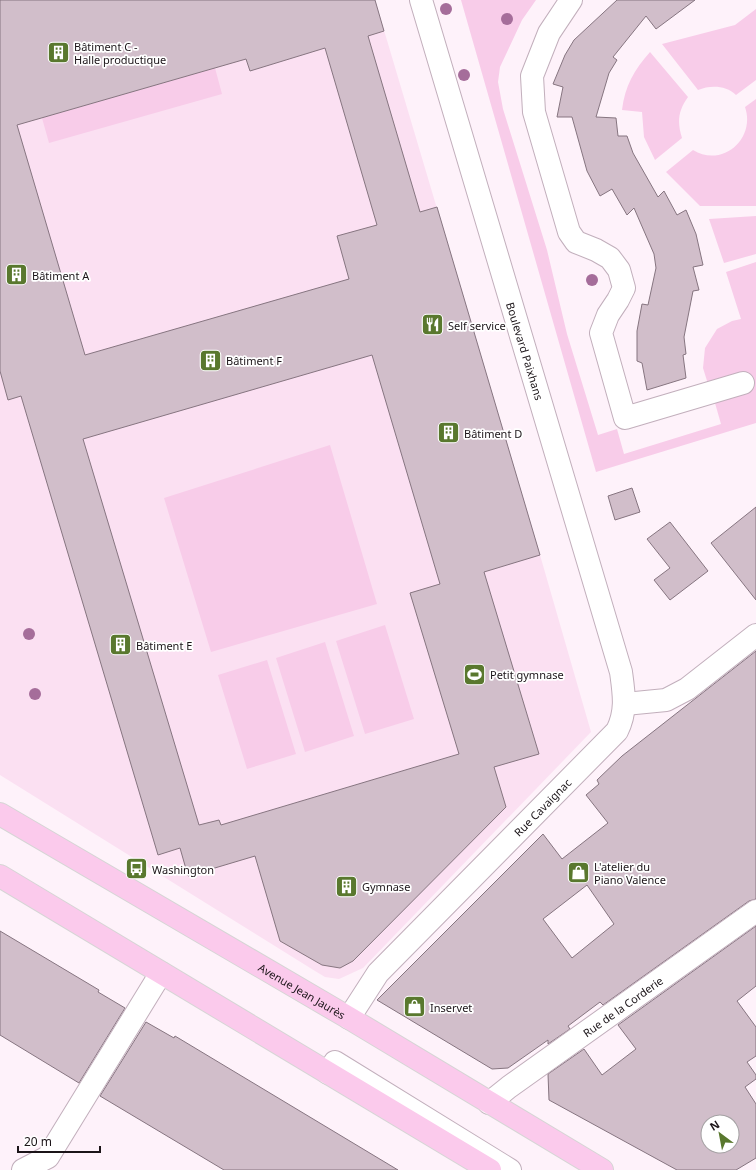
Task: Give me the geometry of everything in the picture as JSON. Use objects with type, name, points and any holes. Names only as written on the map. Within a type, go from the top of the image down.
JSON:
[{"type":"main road","name":"Avenue Jean Jaurès","points":[[0,814],[349,1018],[489,1103],[588,1167]]},
{"type":"main road","points":[[0,876],[490,1170]]},
{"type":"street","name":"Boulevard Paixhans","points":[[421,0],[621,672],[625,704]]},
{"type":"street","points":[[571,0],[549,33],[532,76],[534,112],[569,232],[576,242],[596,250],[610,258],[619,270],[624,288],[608,315],[601,333],[625,418],[743,383]]},
{"type":"street","points":[[625,704],[666,700],[686,689],[756,635]]},
{"type":"street","name":"Rue Cavaignac","points":[[349,1018],[378,973],[618,732],[623,719],[625,704]]},
{"type":"street","name":"Rue de la Corderie","points":[[489,1103],[516,1082],[756,911]]},
{"type":"street","points":[[23,1170],[48,1157],[161,973]]},
{"type":"street","points":[[328,1073],[335,1062],[510,1170]]},
{"type":"shaded area","points":[[0,0],[375,0],[591,732],[363,968],[339,979],[325,977],[315,971],[0,775]]},
{"type":"shaded area","points":[[461,0],[536,0],[522,20],[500,67],[498,82],[503,109],[547,250],[567,334],[598,435],[617,429],[624,454],[721,424],[715,403],[746,393],[743,383],[708,384],[703,368],[705,348],[717,329],[732,321],[741,319],[726,272],[756,262],[756,423],[596,472]]},
{"type":"shaded area","points":[[756,9],[756,80],[736,95],[728,89],[718,87],[708,87],[698,90],[662,44],[735,25]]},
{"type":"shaded area","points":[[650,52],[688,97],[682,107],[679,117],[679,127],[682,138],[655,160],[644,137],[642,112],[622,110],[625,93],[631,79],[639,65]]},
{"type":"shaded area","points":[[215,68],[222,94],[49,143],[42,118]]},
{"type":"shaded area","points":[[756,99],[756,206],[700,206],[666,172],[693,150],[704,155],[715,155],[725,153],[734,147],[746,130],[747,119],[745,107]]},
{"type":"shaded area","points":[[756,216],[756,254],[724,263],[709,219]]},
{"type":"shaded area","points":[[330,445],[377,604],[211,652],[164,498]]},
{"type":"shaded area","points":[[385,625],[414,719],[365,734],[336,641]]},
{"type":"shaded area","points":[[325,642],[354,736],[305,752],[276,658]]},
{"type":"shaded area","points":[[267,660],[296,754],[247,769],[218,675]]},
{"type":"building","points":[[0,0],[375,0],[384,31],[368,36],[420,212],[437,207],[540,555],[484,572],[539,754],[494,767],[506,807],[353,961],[340,968],[322,965],[280,941],[255,856],[188,876],[180,848],[158,855],[21,396],[8,400],[0,371]],"holes":[[[325,48],[377,225],[337,236],[349,279],[85,355],[17,125],[246,59],[250,71]],[[372,355],[440,584],[410,593],[459,754],[221,825],[219,820],[199,825],[83,439]]]},
{"type":"building","points":[[617,0],[695,0],[656,29],[646,16],[613,57],[617,60],[609,73],[596,117],[616,118],[618,136],[627,136],[633,153],[658,197],[664,191],[677,215],[686,210],[696,234],[703,265],[693,267],[699,290],[693,291],[684,337],[686,354],[683,355],[686,378],[647,390],[642,363],[637,361],[637,331],[642,304],[648,305],[656,268],[654,254],[634,208],[627,215],[612,189],[600,196],[587,171],[572,117],[557,117],[563,87],[553,84],[565,55],[574,40]]},
{"type":"building","points":[[632,488],[640,512],[615,520],[608,496]]},
{"type":"building","points":[[756,507],[756,600],[711,543]]},
{"type":"building","points":[[670,522],[708,571],[670,600],[654,580],[670,568],[647,539]]},
{"type":"building","points":[[756,651],[756,899],[749,901],[603,1005],[600,1002],[568,1026],[570,1029],[548,1044],[548,1040],[508,1068],[492,1069],[377,1000],[543,834],[562,859],[608,823],[586,795],[599,784],[597,780],[622,756]],"holes":[[[587,885],[614,924],[572,958],[543,919]]]},
{"type":"building","points":[[756,926],[756,986],[737,1001],[756,1027],[756,1056],[747,1062],[756,1075],[756,1079],[745,1087],[756,1104],[756,1158],[736,1170],[677,1170],[549,1100],[548,1074],[584,1049],[602,1075],[636,1049],[618,1025]]},
{"type":"building","points":[[0,931],[99,990],[98,992],[125,1008],[79,1083],[0,1035]]},
{"type":"building","points":[[146,1022],[174,1038],[175,1036],[398,1170],[224,1170],[100,1096]]},
{"type":"place","name":"Bâtiment C - Halle productique","points":[[58,52]]},
{"type":"place","name":"Bâtiment A","points":[[17,275]]},
{"type":"place","name":"Self service","points":[[433,325]]},
{"type":"place","name":"Bâtiment F","points":[[211,360]]},
{"type":"place","name":"Bâtiment D","points":[[449,433]]},
{"type":"place","name":"Bâtiment E","points":[[120,645]]},
{"type":"place","name":"Petit gymnase","points":[[475,674]]},
{"type":"place","name":"Washington","points":[[136,869]]},
{"type":"place","name":"L'atelier du Piano Valence","points":[[579,872]]},
{"type":"place","name":"Gymnase","points":[[346,886]]},
{"type":"place","name":"Inservet","points":[[415,1007]]}]
